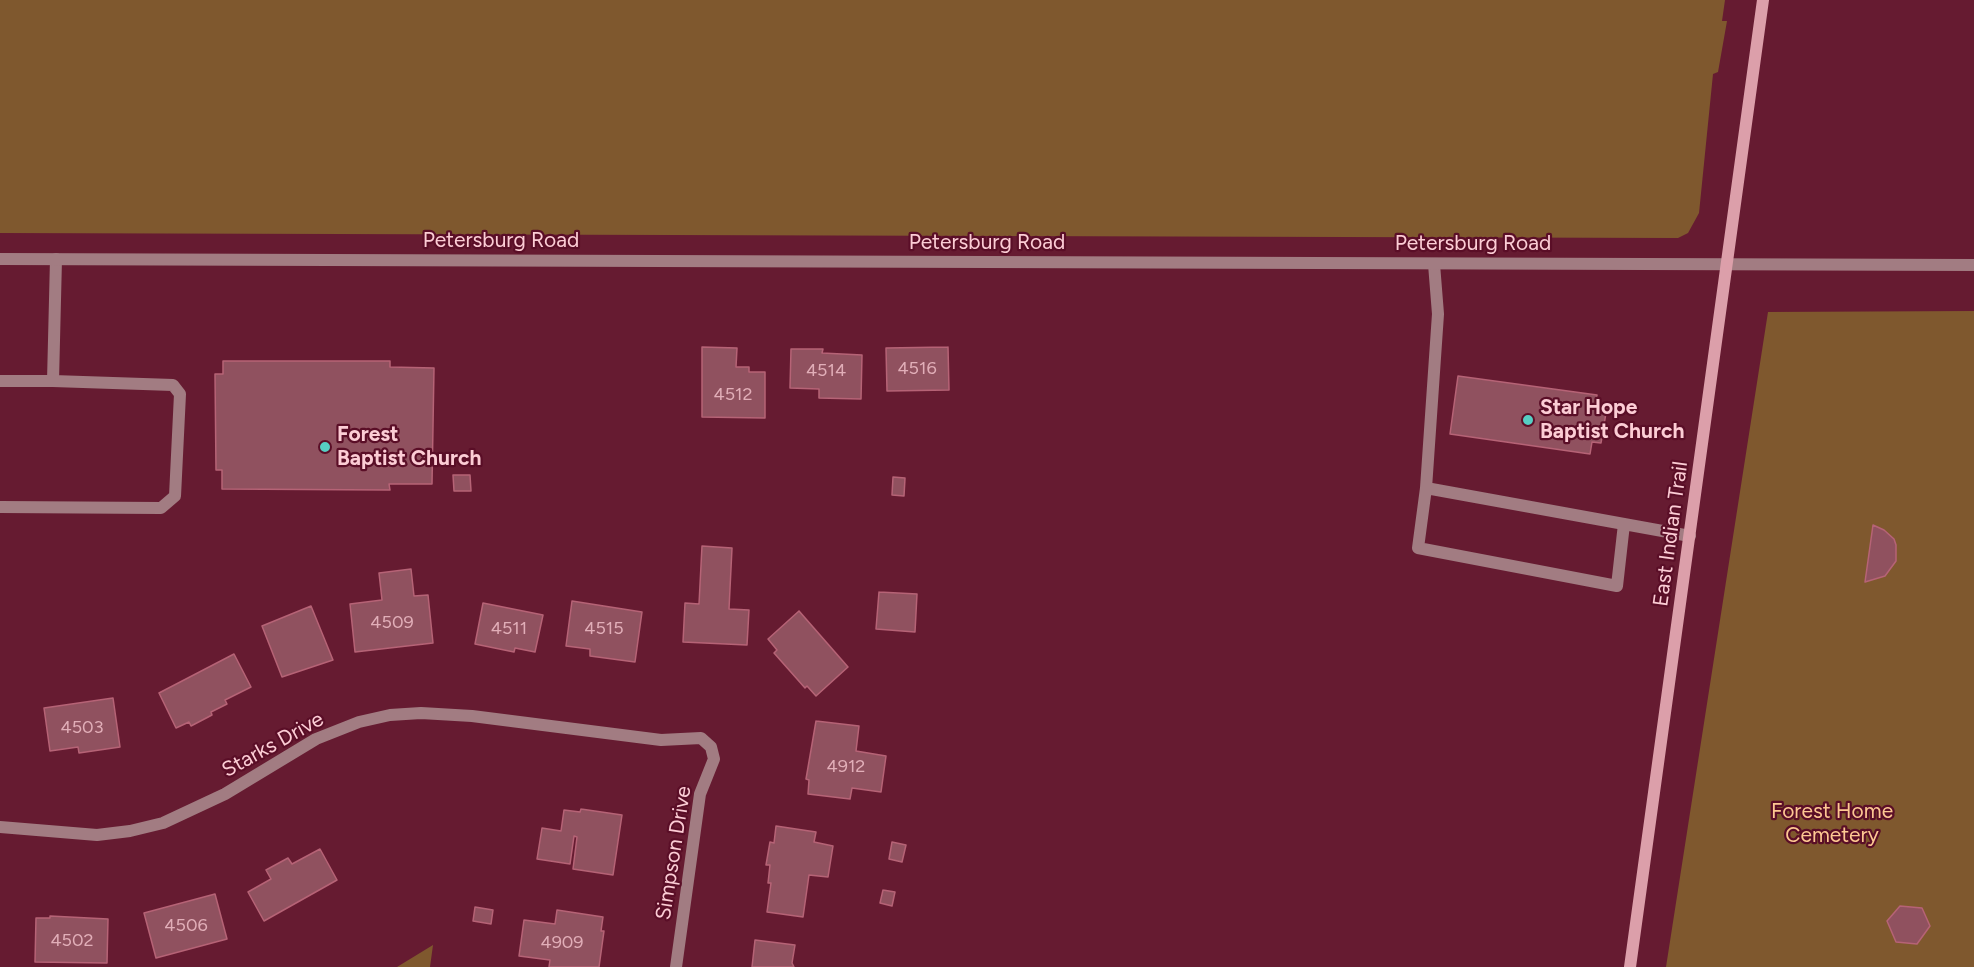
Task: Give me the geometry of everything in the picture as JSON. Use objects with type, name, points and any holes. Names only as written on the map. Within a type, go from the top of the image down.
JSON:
[{"type":"main road","name":"East Indian Trail","points":[[1630,967],[1763,0]]},
{"type":"street","name":"Petersburg Road","points":[[0,259],[1974,265]]},
{"type":"street","points":[[53,381],[56,259]]},
{"type":"street","points":[[1434,264],[1438,314],[1426,488],[1418,548],[1617,586],[1624,524]]},
{"type":"street","points":[[0,381],[173,385],[180,394],[175,496],[161,508],[0,507]]},
{"type":"street","points":[[1426,488],[1690,536]]},
{"type":"street","name":"Starks Drive","points":[[0,827],[97,835],[130,831],[163,823],[225,794],[316,739],[359,722],[390,715],[421,713],[472,716],[661,740],[701,738],[711,747]]},
{"type":"street","name":"Simpson Drive","points":[[676,967],[700,794],[714,759],[711,747]]},
{"type":"green space","points":[[0,0],[1725,0],[1722,21],[1727,21],[1718,72],[1713,74],[1699,213],[1688,233],[1678,238],[0,233]]},
{"type":"green space","name":"Forest Home Cemetery","points":[[1974,311],[1974,967],[1666,967],[1768,312]]},
{"type":"green space","points":[[433,945],[430,967],[397,967]]},
{"type":"building","points":[[702,347],[737,348],[736,367],[749,367],[749,372],[765,372],[765,418],[702,417]]},
{"type":"building","points":[[948,347],[949,390],[887,391],[886,348]]},
{"type":"building","points":[[791,349],[823,349],[822,353],[862,355],[861,399],[819,398],[819,389],[790,388]]},
{"type":"building","name":"Forest Baptist Church","points":[[223,361],[390,361],[390,367],[434,368],[432,484],[389,484],[390,490],[222,489],[222,470],[216,470],[215,374],[223,374]]},
{"type":"building","name":"Star Hope Baptist Church","points":[[1458,376],[1597,395],[1595,405],[1607,407],[1601,443],[1592,442],[1590,454],[1450,434]]},
{"type":"building","points":[[453,475],[470,475],[471,491],[454,491]]},
{"type":"building","points":[[893,477],[905,478],[904,496],[892,495]]},
{"type":"building","points":[[1873,525],[1884,530],[1894,539],[1896,561],[1885,576],[1865,582]]},
{"type":"building","points":[[702,546],[732,548],[729,609],[749,610],[747,645],[683,642],[685,603],[699,604]]},
{"type":"building","points":[[411,569],[414,596],[428,595],[433,643],[355,652],[350,604],[382,600],[379,573]]},
{"type":"building","points":[[879,592],[917,594],[915,632],[876,629]]},
{"type":"building","points":[[572,601],[642,612],[635,662],[590,656],[590,649],[566,646]]},
{"type":"building","points":[[483,603],[543,615],[535,652],[515,648],[514,652],[475,644]]},
{"type":"building","points":[[311,606],[333,660],[282,677],[262,626]]},
{"type":"building","points":[[799,611],[848,667],[816,696],[807,686],[805,688],[774,653],[777,650],[768,639]]},
{"type":"building","points":[[234,654],[251,687],[225,700],[227,704],[211,712],[212,715],[191,726],[189,722],[176,728],[159,693]]},
{"type":"building","points":[[113,698],[120,747],[79,753],[78,747],[50,751],[44,708]]},
{"type":"building","points":[[816,721],[859,726],[856,751],[886,756],[881,792],[852,788],[850,799],[808,794],[809,780],[806,779]]},
{"type":"building","points":[[581,809],[622,815],[613,875],[573,869],[577,837],[574,836],[570,864],[537,859],[542,828],[561,831],[564,810],[580,812]]},
{"type":"building","points":[[776,826],[816,832],[814,842],[833,846],[828,877],[809,875],[803,917],[767,912],[771,883],[768,883],[770,865],[766,865],[770,842],[774,843]]},
{"type":"building","points":[[892,842],[906,845],[902,862],[889,859]]},
{"type":"building","points":[[320,849],[337,880],[264,921],[248,892],[271,879],[266,870],[288,858],[292,864]]},
{"type":"building","points":[[883,890],[895,892],[892,906],[880,903]]},
{"type":"building","points":[[215,894],[227,939],[156,958],[144,913]]},
{"type":"building","points":[[1900,906],[1922,908],[1930,926],[1917,944],[1896,942],[1887,921]]},
{"type":"building","points":[[475,907],[493,910],[491,924],[473,921]]},
{"type":"building","points":[[557,910],[603,917],[601,931],[604,931],[599,967],[549,967],[550,960],[519,956],[524,920],[555,924]]},
{"type":"building","points":[[50,916],[108,919],[107,963],[35,962],[36,918],[50,918]]},
{"type":"building","points":[[755,940],[795,945],[792,963],[794,967],[752,967]]},
{"type":"place","name":"Star Hope Baptist Church","points":[[1528,420]]},
{"type":"place","name":"Forest Baptist Church","points":[[325,447]]}]
